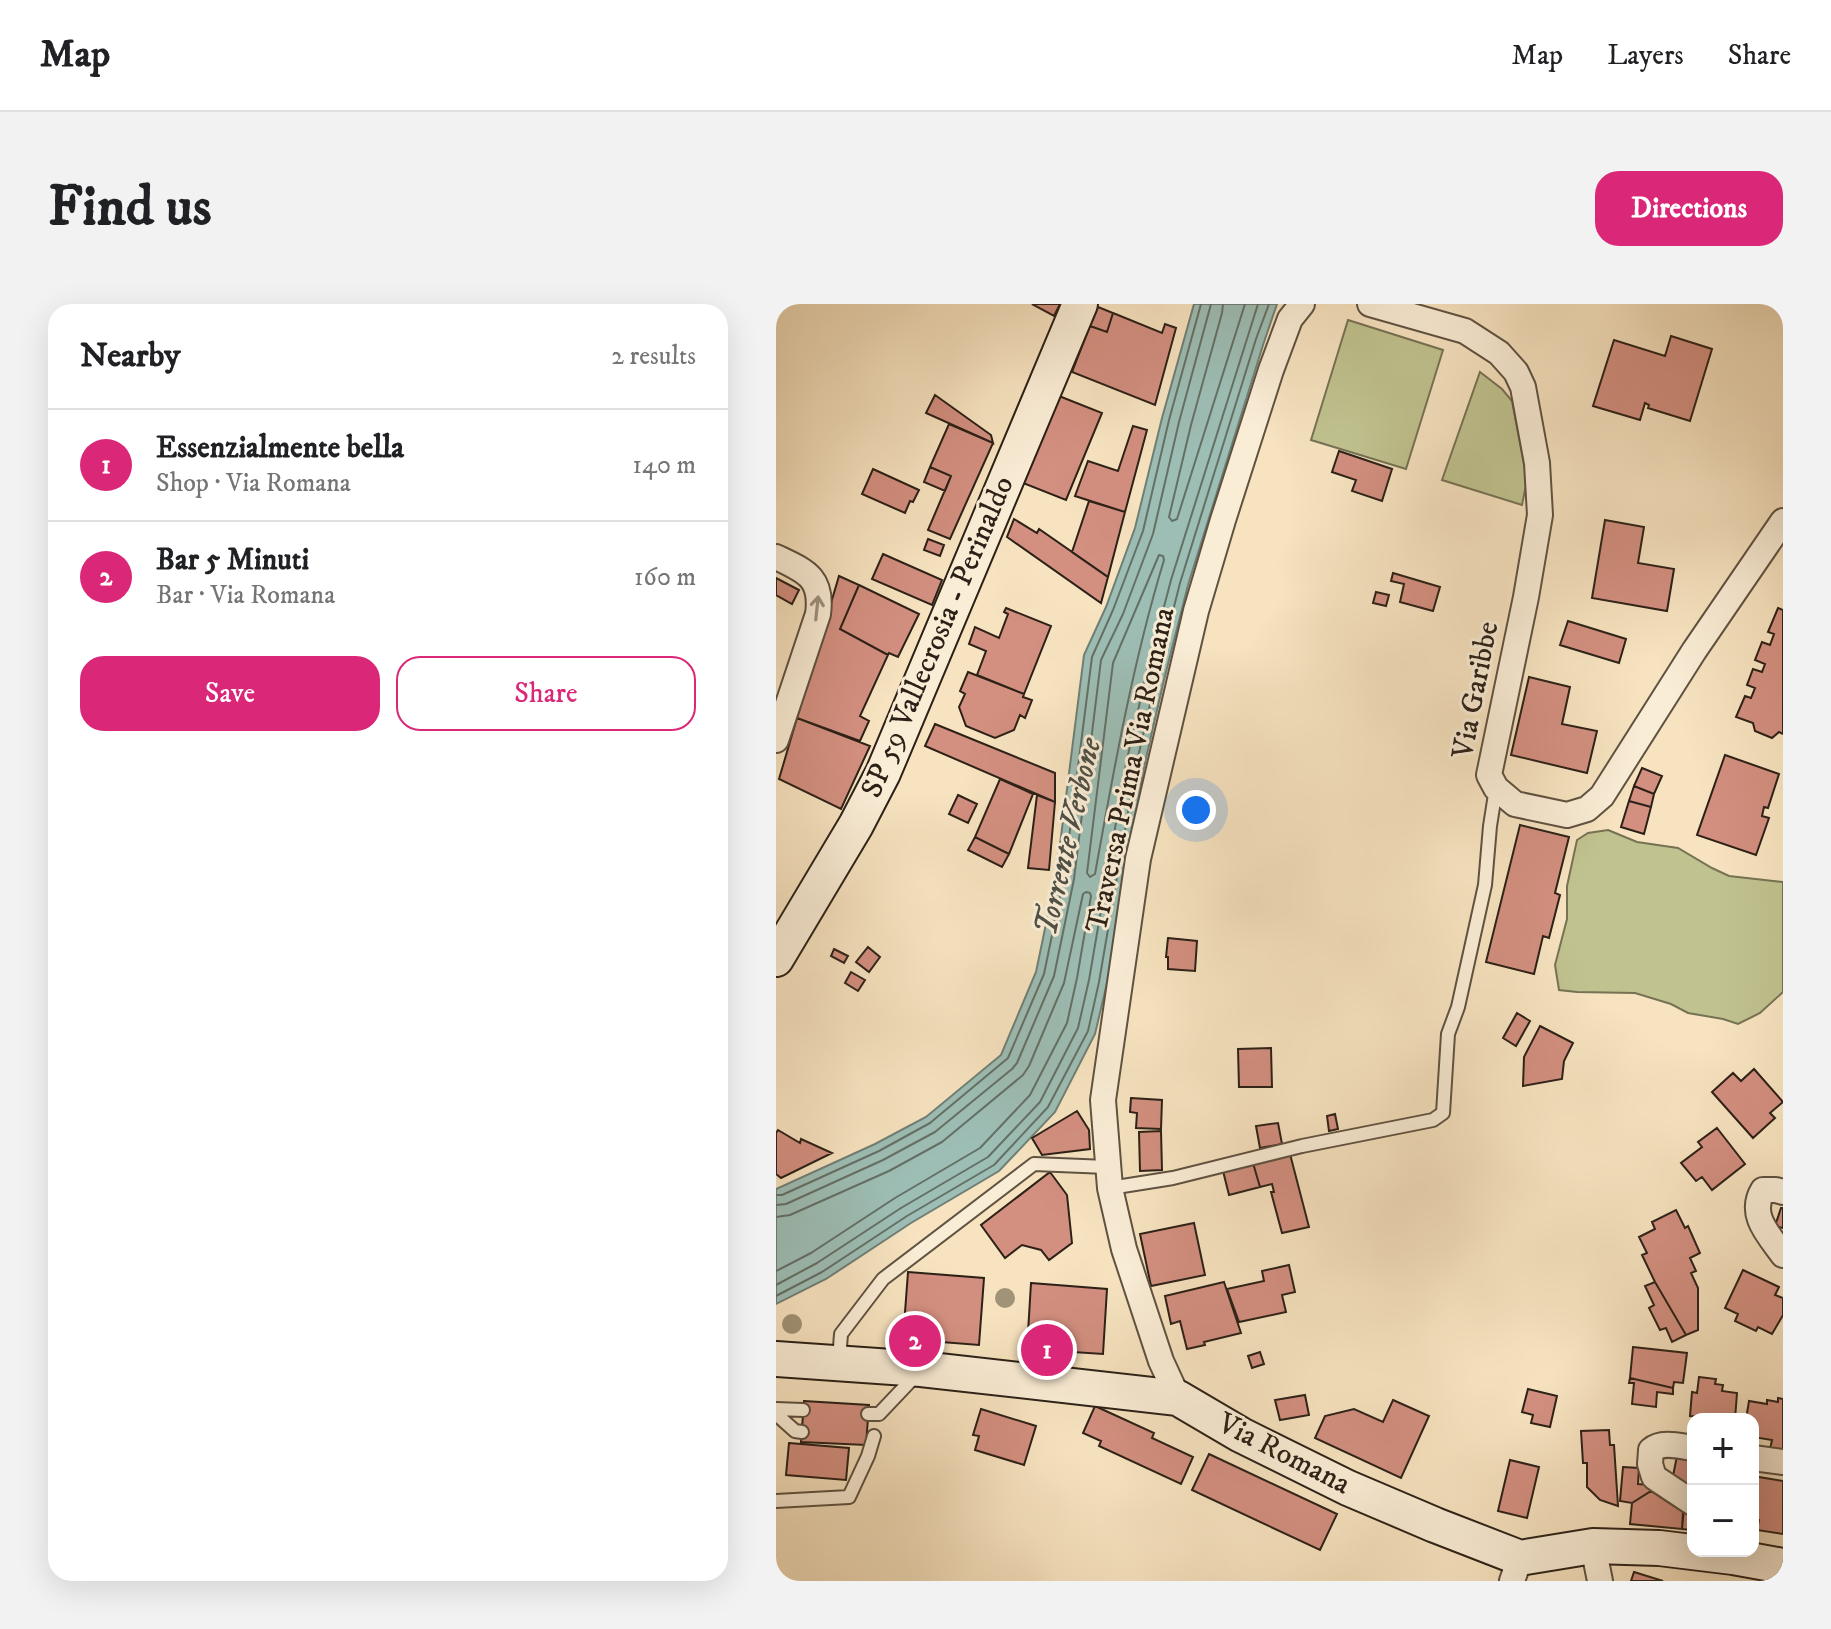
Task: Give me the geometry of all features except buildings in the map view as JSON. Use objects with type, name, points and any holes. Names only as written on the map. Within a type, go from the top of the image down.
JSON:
[{"type":"street","name":"SP 59 Vallecrosia - Perinaldo","points":[[776,959],[856,825],[883,773],[1080,304]]},
{"type":"street","name":"Traversa Prima Via Romana","points":[[1178,1398],[1161,1361],[1124,1249],[1108,1178],[1103,1100],[1138,859],[1196,611],[1271,370],[1290,319],[1302,304]]},
{"type":"street","name":"Via Garibbe","points":[[1370,304],[1465,331],[1499,353],[1516,372],[1523,387],[1537,463],[1540,515],[1489,775],[1496,788],[1515,804],[1567,815],[1587,809],[1602,796],[1694,651],[1783,521]]},
{"type":"street","points":[[776,557],[802,569],[811,578],[818,589],[820,602],[776,740]]},
{"type":"street","points":[[1783,1192],[1763,1190],[1757,1199],[1757,1211],[1763,1227],[1783,1255]]},
{"type":"street","name":"Via Romana","points":[[776,1359],[921,1369],[1178,1398],[1241,1435],[1348,1488],[1435,1525],[1516,1570],[1593,1546],[1687,1550]]},
{"type":"street","points":[[1687,1447],[1656,1446],[1651,1450],[1650,1464],[1654,1477],[1687,1499]]},
{"type":"street","points":[[1759,1459],[1783,1462]]},
{"type":"street","points":[[1593,1546],[1600,1581]]},
{"type":"street","name":"Via Romana","points":[[1746,1557],[1783,1566]]},
{"type":"lane","points":[[838,1363],[841,1334],[883,1279],[1034,1164],[1108,1178],[1173,1178],[1302,1146],[1433,1120],[1443,1113],[1448,1034],[1458,1007],[1485,885],[1496,788]]},
{"type":"lane","points":[[776,1501],[849,1497],[868,1456],[874,1414],[921,1369]]},
{"type":"lane","points":[[776,1411],[803,1410]]},
{"type":"lane","points":[[776,1411],[795,1431],[802,1432]]},
{"type":"green space","points":[[1348,320],[1443,350],[1406,469],[1311,440]]},
{"type":"green space","points":[[1480,372],[1512,401],[1527,480],[1522,505],[1442,480]]},
{"type":"green space","points":[[1608,830],[1637,842],[1678,848],[1729,876],[1783,882],[1783,992],[1760,1013],[1738,1024],[1688,1013],[1671,1004],[1635,993],[1559,990],[1555,965],[1567,919],[1567,886],[1577,840],[1588,833]]},
{"type":"water","name":"Torrente Verbone","points":[[1194,304],[1277,304],[1188,585],[1164,680],[1144,767],[1107,983],[1095,1034],[1055,1112],[999,1171],[911,1223],[826,1279],[776,1304],[776,1189],[926,1117],[1001,1055],[1036,972],[1056,876],[1084,655],[1106,607],[1135,528]]},
{"type":"place","name":"Bar 5 Minuti","points":[[915,1341]]},
{"type":"place","name":"Essenzialmente bella","points":[[1047,1350]]}]
